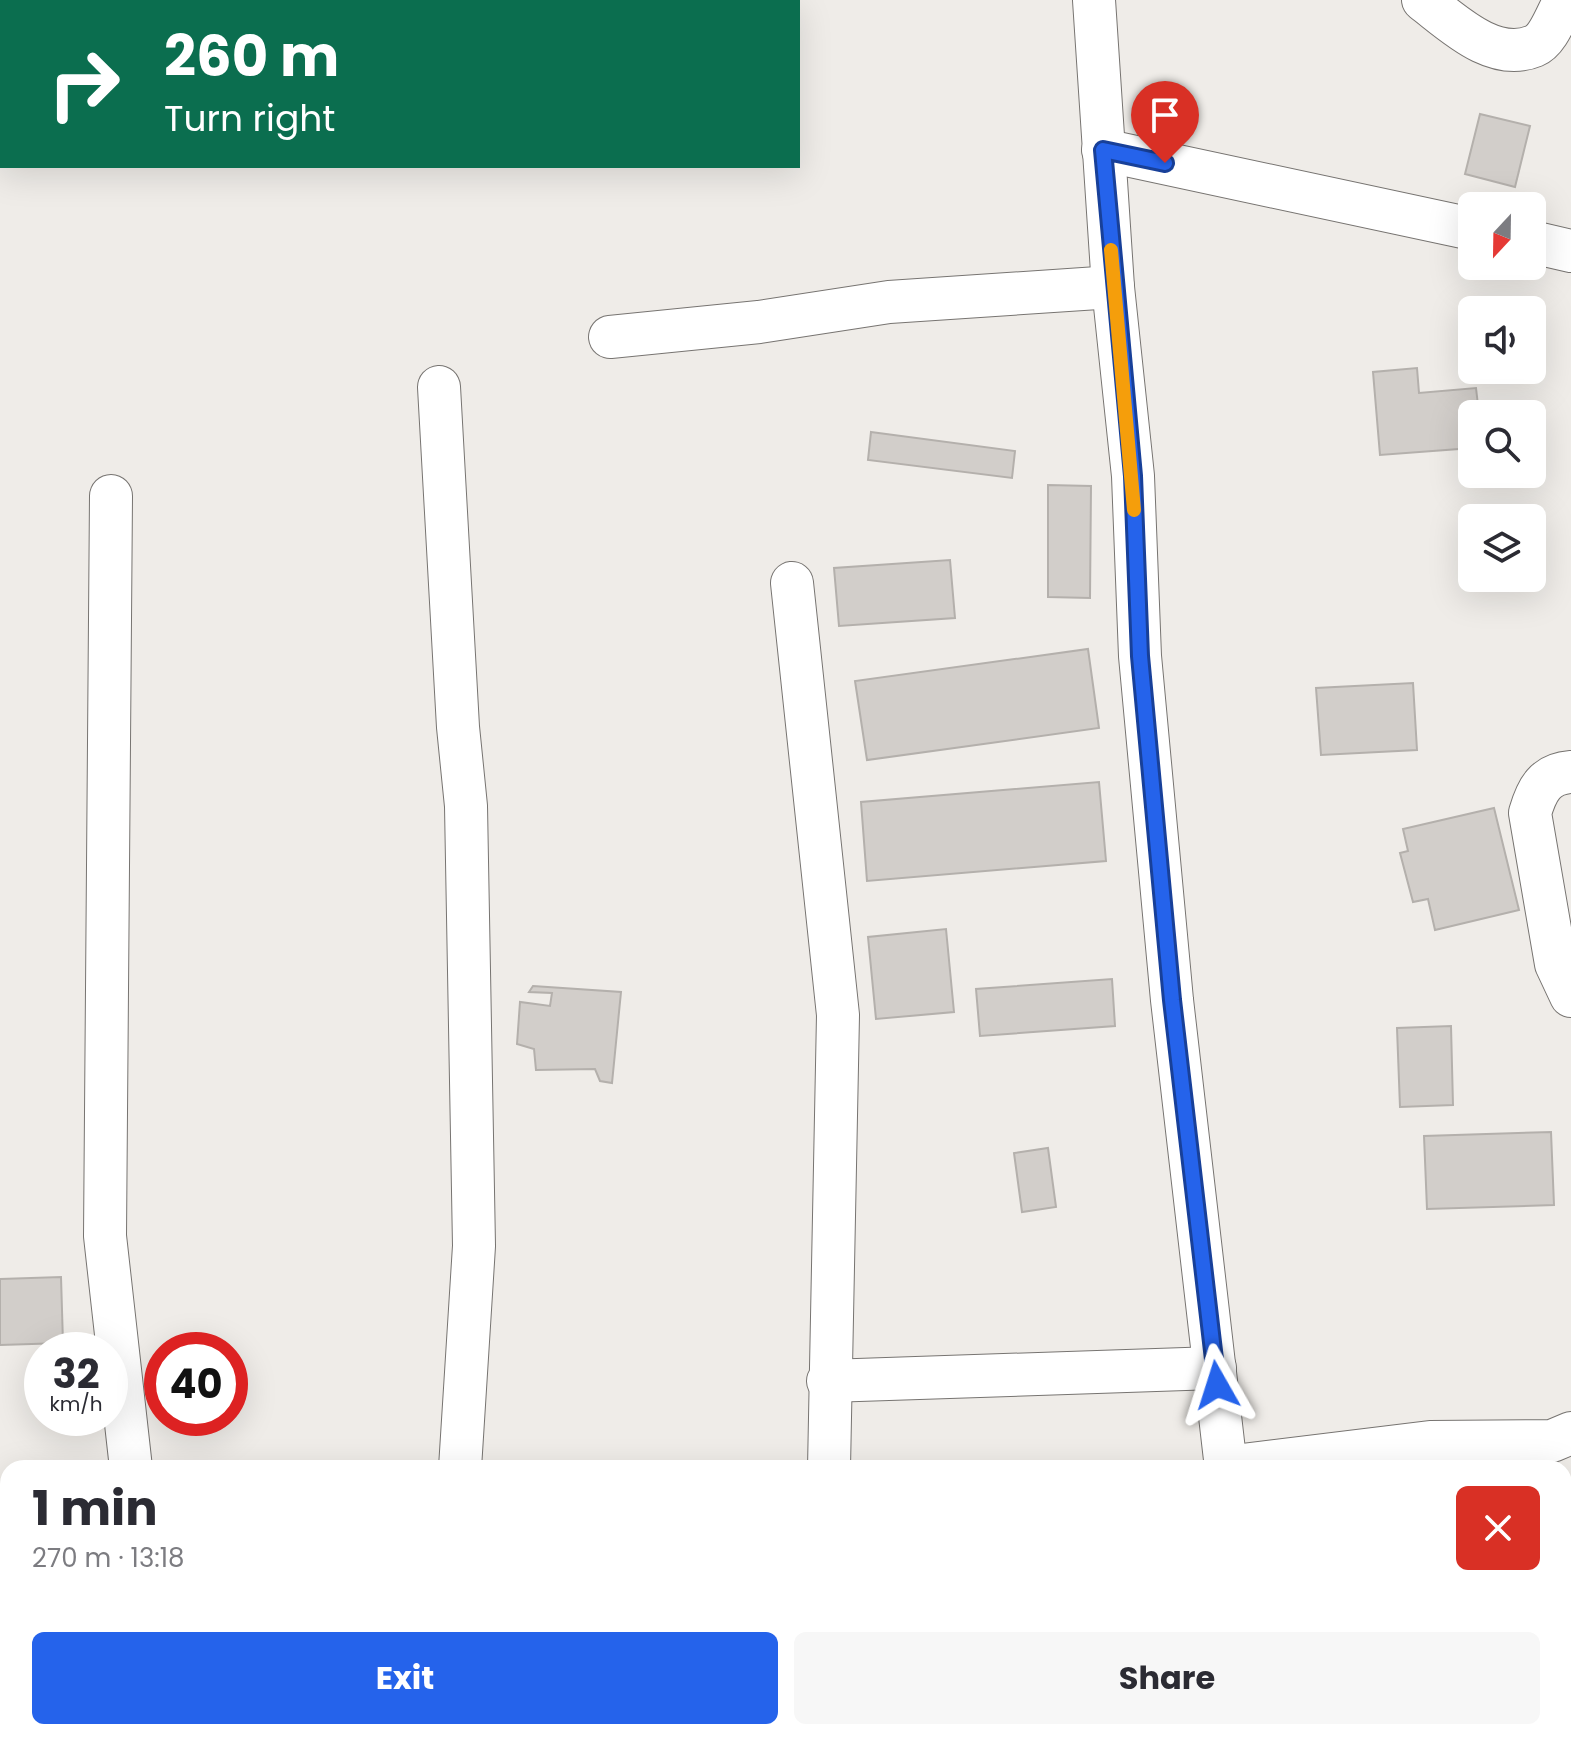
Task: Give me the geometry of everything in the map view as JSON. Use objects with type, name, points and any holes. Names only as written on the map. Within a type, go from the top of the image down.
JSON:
[{"type":"street","points":[[1094,0],[1113,287],[1133,476],[1140,656],[1172,1000],[1225,1460]]},
{"type":"street","points":[[1423,0],[1465,33],[1490,46],[1512,48],[1534,46],[1546,34],[1565,0]]},
{"type":"street","points":[[1103,150],[1458,226]]},
{"type":"street","points":[[1546,245],[1571,251]]},
{"type":"street","points":[[610,337],[759,322],[889,302],[1113,287]]},
{"type":"street","points":[[439,387],[458,727],[466,806],[474,1246],[461,1460]]},
{"type":"street","points":[[111,496],[105,1236],[130,1460]]},
{"type":"street","points":[[792,583],[838,1015],[834,1330],[828,1381],[829,1460]]},
{"type":"street","points":[[1571,772],[1555,773],[1536,790],[1530,813],[1556,964],[1571,996]]},
{"type":"street","points":[[828,1381],[1215,1368]]},
{"type":"street","points":[[1289,1460],[1430,1442],[1552,1441],[1571,1433]]},
{"type":"building","points":[[1480,114],[1530,126],[1515,187],[1465,174]]},
{"type":"building","points":[[1417,368],[1419,393],[1476,388],[1477,400],[1458,400],[1458,449],[1380,455],[1373,372]]},
{"type":"building","points":[[871,432],[1015,451],[1012,478],[868,460]]},
{"type":"building","points":[[1048,485],[1091,486],[1090,598],[1048,597]]},
{"type":"building","points":[[950,560],[955,618],[839,626],[834,568]]},
{"type":"building","points":[[1088,649],[1099,728],[867,760],[855,681]]},
{"type":"building","points":[[1413,683],[1417,750],[1321,755],[1316,688]]},
{"type":"building","points":[[1099,782],[1106,861],[867,881],[861,802]]},
{"type":"building","points":[[1494,808],[1519,910],[1435,930],[1428,899],[1413,902],[1400,853],[1408,851],[1403,829]]},
{"type":"building","points":[[946,929],[954,1012],[876,1019],[868,937]]},
{"type":"building","points":[[1112,979],[1115,1026],[980,1036],[976,989]]},
{"type":"building","points":[[533,986],[621,992],[612,1083],[600,1081],[595,1069],[536,1070],[534,1049],[517,1044],[520,1002],[550,1006],[552,993],[529,992]]},
{"type":"building","points":[[1451,1026],[1453,1105],[1400,1107],[1397,1028]]},
{"type":"building","points":[[1551,1132],[1554,1205],[1427,1209],[1424,1136]]},
{"type":"building","points":[[1048,1148],[1056,1207],[1022,1212],[1014,1153]]},
{"type":"building","points":[[61,1277],[63,1332],[24,1332],[24,1344],[0,1345],[0,1279]]},
{"type":"slow traffic","points":[[1111,250],[1134,510]]},
{"type":"route","points":[[1165,163],[1103,150],[1113,287],[1133,476],[1140,656],[1172,1000],[1217,1385]]}]
